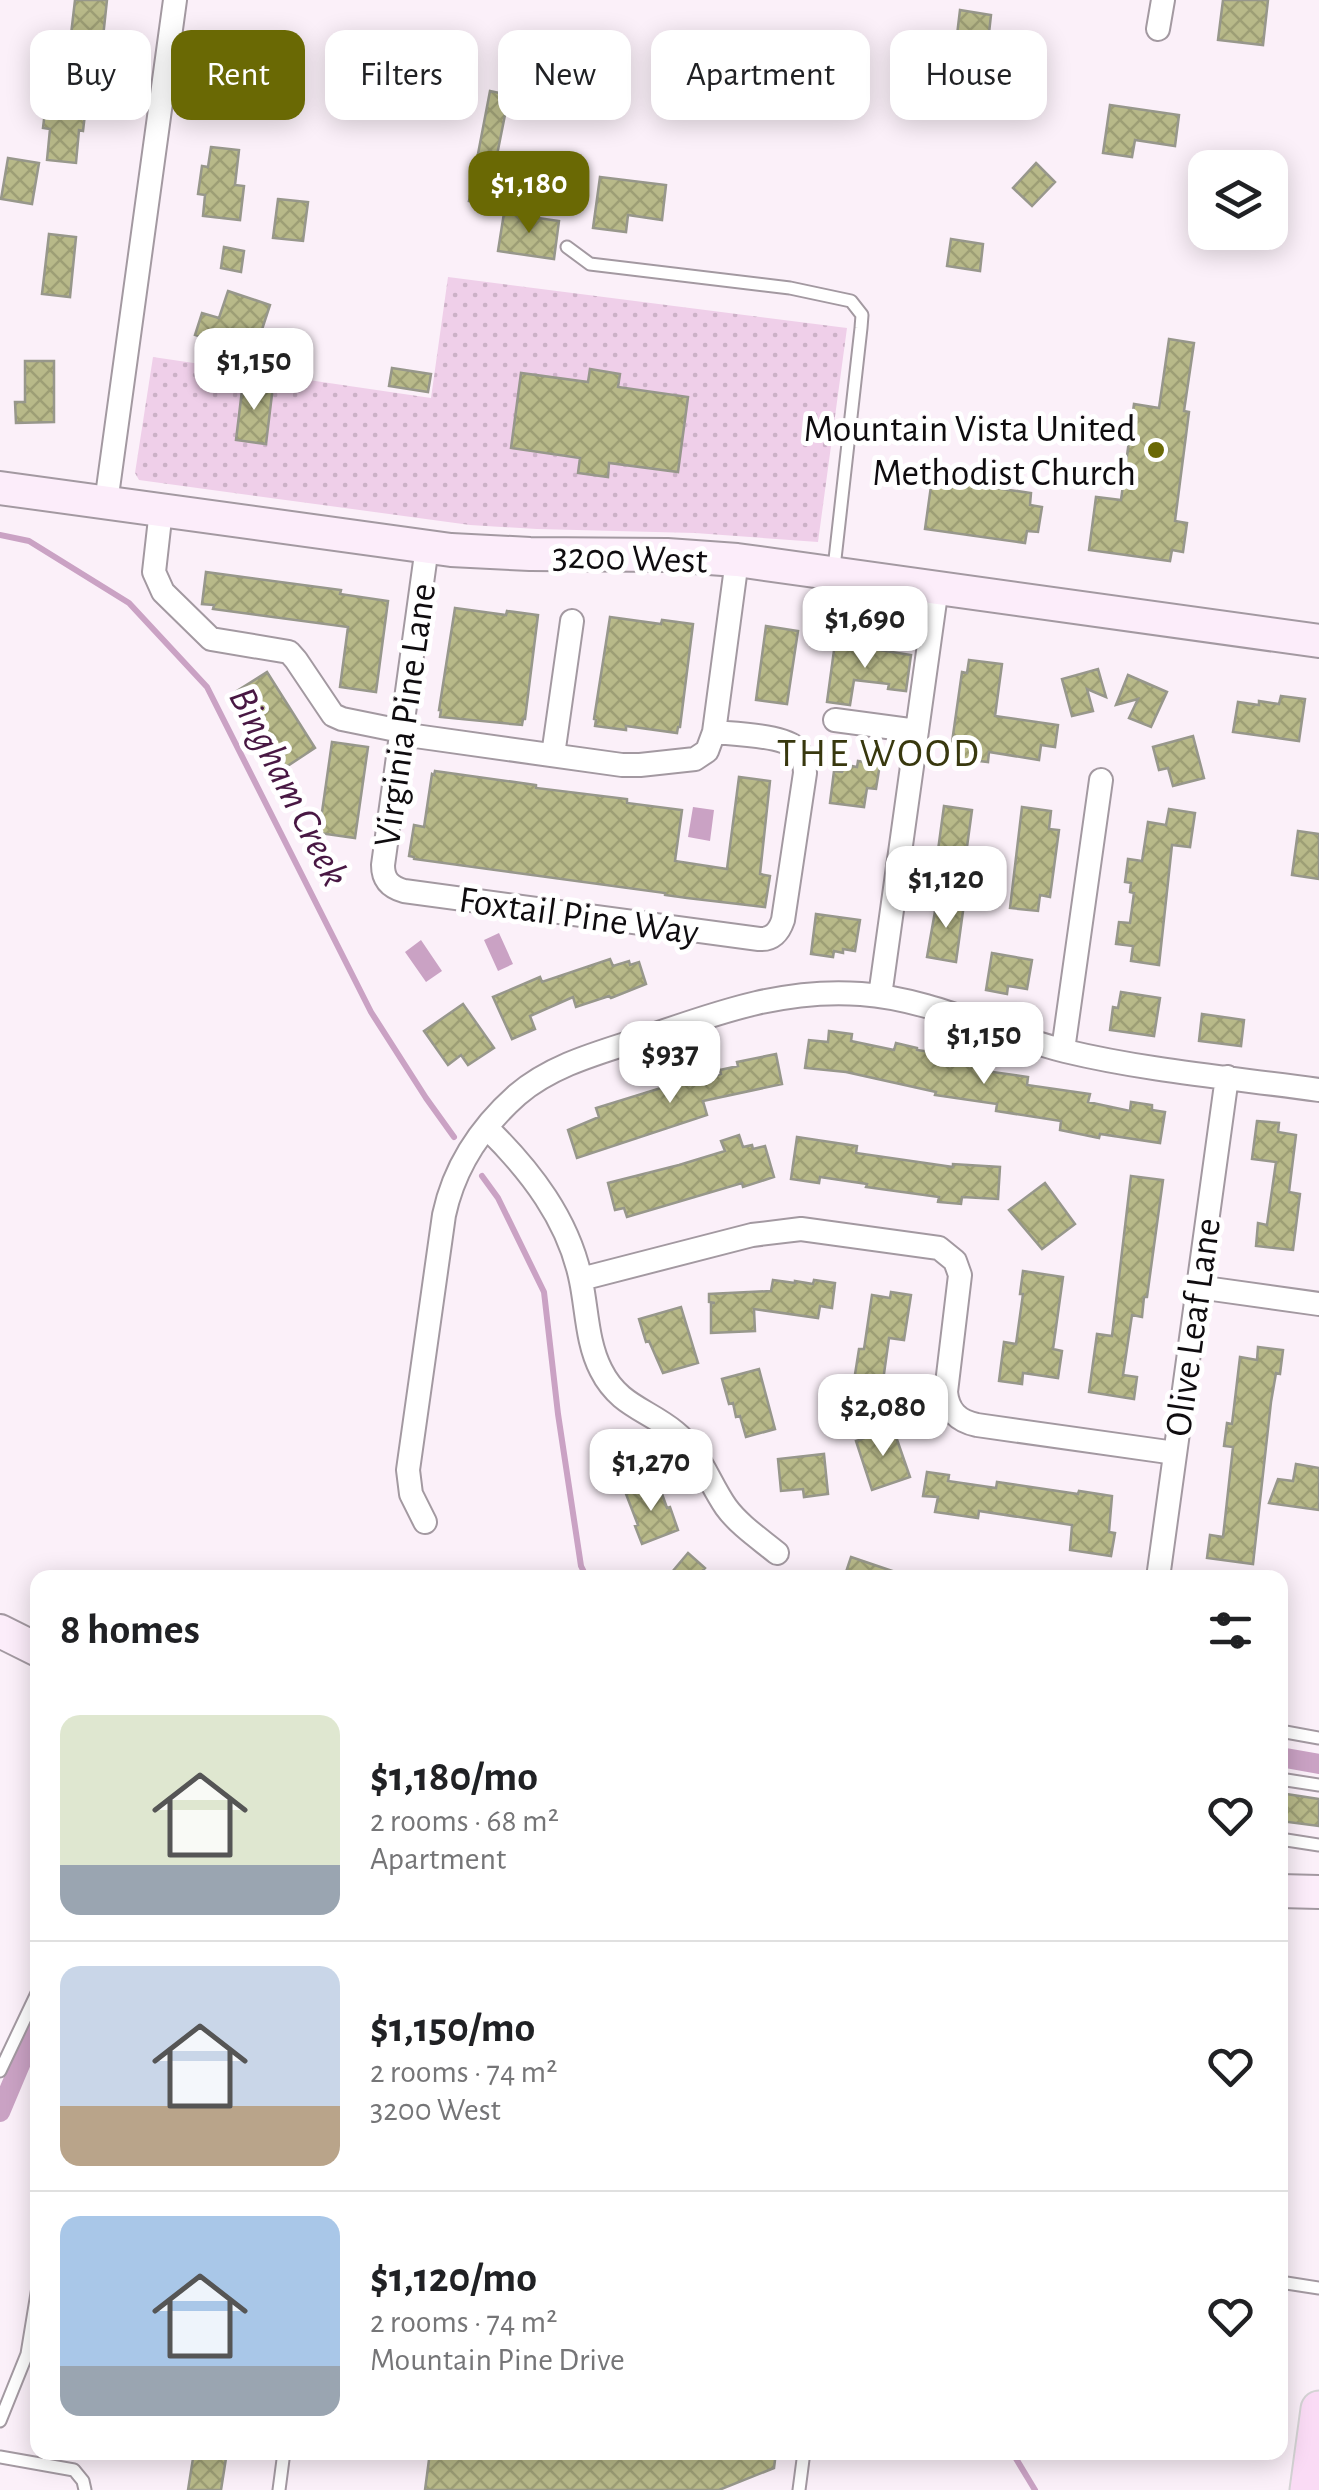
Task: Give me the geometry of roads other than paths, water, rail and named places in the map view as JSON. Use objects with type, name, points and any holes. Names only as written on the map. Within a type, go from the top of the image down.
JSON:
[{"type":"main road","points":[[1308,2490],[1319,2409]]},
{"type":"street","points":[[106,503],[175,0]]},
{"type":"street","points":[[1158,30],[1162,0]]},
{"type":"street","name":"3200 West","points":[[0,488],[427,547],[737,560],[1319,641]]},
{"type":"street","points":[[160,510],[154,564],[155,579],[163,592],[208,637],[289,652],[333,715],[342,720],[401,733],[632,765],[688,761],[708,751],[714,732],[737,560]]},
{"type":"street","name":"Virginia Pine Lane","points":[[388,883],[383,866],[427,547]]},
{"type":"street","points":[[880,996],[937,588]]},
{"type":"street","points":[[553,755],[572,621]]},
{"type":"street","points":[[835,720],[917,731]]},
{"type":"street","name":"Foxtail Pine Way","points":[[388,883],[404,890],[758,939],[772,937],[783,920],[806,773],[798,750],[784,742],[714,732]]},
{"type":"street","points":[[1063,1050],[1101,780]]},
{"type":"street","points":[[425,1522],[411,1494],[408,1470],[450,1190],[460,1165],[516,1096],[530,1084],[581,1058],[756,1002],[822,994],[880,996],[928,1006],[1063,1050],[1136,1065],[1319,1090]]},
{"type":"street","name":"Olive Leaf Lane","points":[[1159,1570],[1227,1077]]},
{"type":"street","points":[[487,1128],[512,1152],[557,1214],[581,1278],[593,1349],[609,1384],[627,1403],[666,1425],[688,1444],[733,1515],[777,1553]]},
{"type":"street","points":[[581,1278],[752,1234],[785,1230],[818,1230],[938,1248],[956,1260],[960,1276],[946,1392],[948,1405],[956,1416],[977,1425],[1175,1452]]},
{"type":"street","points":[[1198,1287],[1319,1304]]},
{"type":"street","points":[[0,1631],[30,1646]]},
{"type":"street","points":[[1288,1890],[1319,1892]]},
{"type":"lane","points":[[567,248],[590,264],[790,288],[852,301],[862,315],[833,572]]},
{"type":"lane","points":[[1288,1732],[1319,1738]]},
{"type":"lane","points":[[1288,1780],[1319,1784]]},
{"type":"lane","points":[[1288,1840],[1319,1844]]},
{"type":"lane","points":[[0,2071],[30,2008]]},
{"type":"lane","points":[[1288,2283],[1319,2288]]},
{"type":"lane","points":[[0,2420],[27,2354],[30,2336]]},
{"type":"lane","points":[[0,2457],[74,2470],[85,2490]]},
{"type":"lane","points":[[279,2490],[283,2460]]},
{"type":"lane","points":[[799,2490],[803,2460]]},
{"type":"waterway","name":"Bingham Creek","points":[[0,535],[29,541],[129,603],[207,687],[371,1012],[454,1137]]},
{"type":"waterway","name":"Bingham Creek","points":[[482,1176],[498,1198],[544,1292],[558,1414],[583,1570]]},
{"type":"waterway","points":[[1288,1758],[1319,1764]]},
{"type":"waterway","points":[[0,2112],[30,2041]]},
{"type":"waterway","name":"Bingham Creek","points":[[1017,2460],[1035,2490]]},
{"type":"place","name":"Mountain Vista United Methodist Church","points":[[1156,450]]},
{"type":"district","name":"THE WOOD","points":[[879,752]]}]
